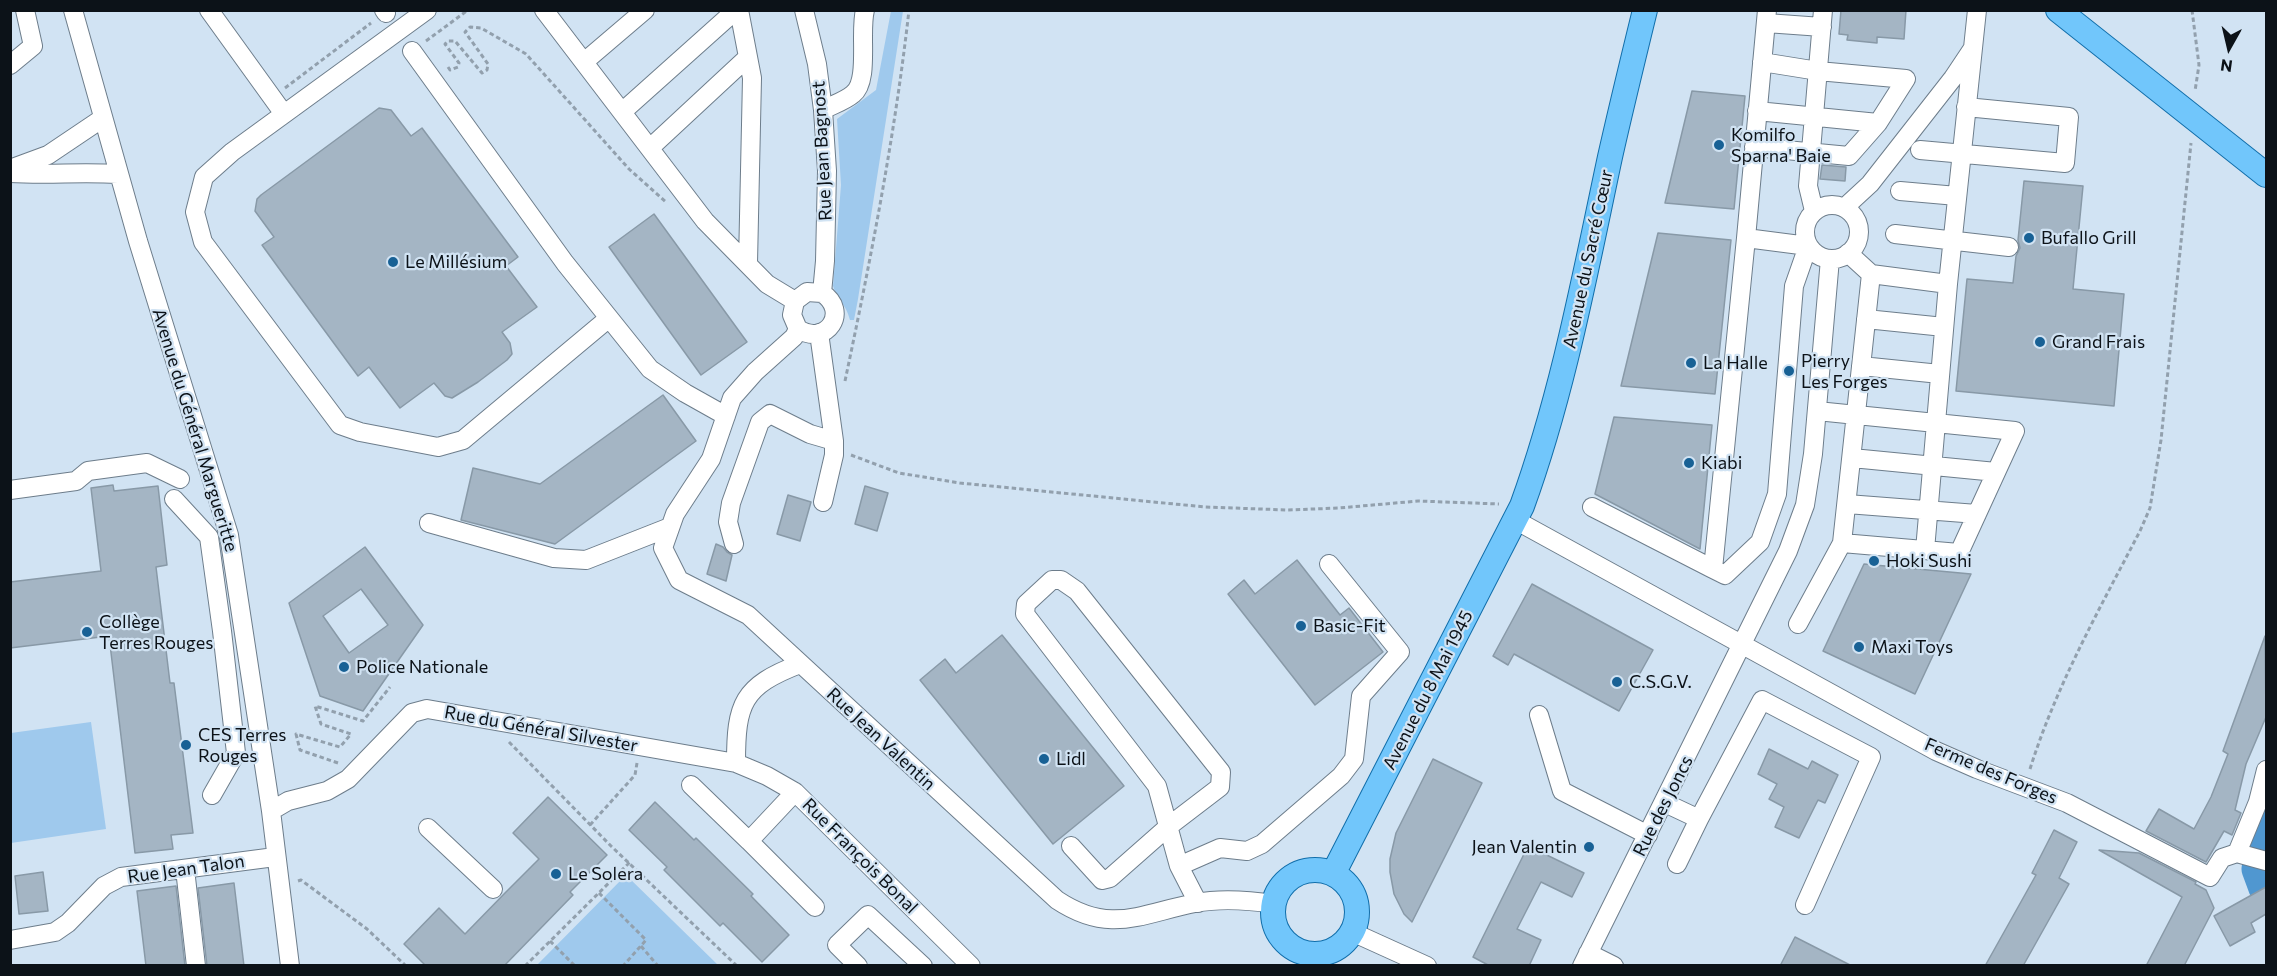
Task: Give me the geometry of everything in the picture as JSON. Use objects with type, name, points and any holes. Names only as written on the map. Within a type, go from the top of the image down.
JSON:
[{"type":"main road","name":"Avenue du Sacré Cœur","points":[[1520,512],[1540,458],[1575,323],[1644,10]]},
{"type":"main road","points":[[2058,10],[2266,175]]},
{"type":"main road","name":"Avenue du 8 Mai 1945","points":[[1333,874],[1520,512]]},
{"type":"main road","points":[[1316,869],[1333,874],[1346,883],[1357,902],[1358,914],[1352,932],[1343,944],[1333,950],[1298,958],[1276,929],[1273,918],[1274,904],[1280,888],[1296,874],[1316,869]]},
{"type":"street","points":[[10,65],[33,46],[25,10]]},
{"type":"street","name":"Avenue du Général Margueritte","points":[[73,10],[118,174],[230,535],[271,811],[278,883],[290,966]]},
{"type":"street","points":[[209,10],[284,114]]},
{"type":"street","points":[[427,10],[232,152],[204,177],[195,212],[203,242],[340,425],[360,432],[438,447],[463,440],[609,318]]},
{"type":"street","points":[[544,10],[705,221],[767,284],[795,301]]},
{"type":"street","points":[[584,62],[645,10]]},
{"type":"street","points":[[622,112],[737,10],[752,78],[748,263]]},
{"type":"street","name":"Rue Jean Bagnost","points":[[804,10],[817,64],[827,171],[822,293],[833,303],[835,311],[831,325],[819,333]]},
{"type":"street","points":[[823,110],[853,95],[859,88],[862,79],[861,23],[865,10]]},
{"type":"street","points":[[1925,550],[1952,240],[1977,10]]},
{"type":"street","points":[[1713,569],[1766,17],[1822,19],[1808,186],[1814,211]]},
{"type":"street","points":[[1844,208],[1870,184],[1953,78],[1973,48]]},
{"type":"street","points":[[411,51],[565,262],[650,369],[685,393],[726,416]]},
{"type":"street","points":[[650,148],[748,57]]},
{"type":"street","points":[[1754,147],[1849,156],[1878,123],[1906,79],[1762,62]]},
{"type":"street","points":[[1920,150],[2065,163],[2069,117],[1966,107]]},
{"type":"street","points":[[1758,111],[1878,123]]},
{"type":"street","points":[[10,171],[48,155],[103,118]]},
{"type":"street","points":[[10,171],[45,175],[118,174]]},
{"type":"street","points":[[1900,191],[1957,196]]},
{"type":"street","points":[[1826,205],[1844,208],[1856,220],[1859,229],[1857,242],[1842,257],[1830,259],[1817,255],[1808,246],[1804,231],[1806,221],[1814,211],[1826,205]]},
{"type":"street","points":[[1895,234],[2009,246]]},
{"type":"street","points":[[1746,238],[1808,246]]},
{"type":"street","points":[[1592,507],[1725,575],[1760,542],[1778,494],[1794,286],[1808,246]]},
{"type":"street","points":[[1848,253],[1871,274],[1948,284]]},
{"type":"street","name":"Rue des Joncs","points":[[1585,959],[1788,551],[1805,505],[1813,454],[1830,259]]},
{"type":"street","points":[[1798,624],[1842,543],[1871,274]]},
{"type":"street","points":[[822,293],[807,292],[795,301],[792,315],[798,329],[805,333],[819,333],[834,444],[834,455],[823,502]]},
{"type":"street","points":[[1866,319],[1944,327]]},
{"type":"street","name":"Rue Jean Valentin","points":[[798,329],[794,338],[755,372],[732,398],[711,459],[675,514],[663,548],[679,580],[748,615],[1049,893],[1073,911],[1092,919],[1119,920],[1198,903],[1234,900],[1274,904]]},
{"type":"street","points":[[1861,366],[1940,374]]},
{"type":"street","points":[[1817,411],[1936,421],[2015,431],[1959,553],[1842,543]]},
{"type":"street","points":[[734,544],[728,522],[731,503],[760,422],[765,417],[770,414],[778,416],[834,444]]},
{"type":"street","points":[[1851,458],[1996,472]]},
{"type":"street","points":[[10,490],[76,481],[88,471],[147,463],[180,479]]},
{"type":"street","points":[[174,500],[209,537],[220,620],[236,753],[212,795]]},
{"type":"street","points":[[1847,504],[1977,514]]},
{"type":"street","name":"Ferme des Forges","points":[[1520,512],[1741,645],[1936,751],[1977,769],[2067,802],[2210,877],[2222,858],[2243,854]]},
{"type":"street","points":[[429,523],[554,558],[586,560],[670,527]]},
{"type":"street","points":[[1179,866],[1220,848],[1247,851],[1262,844],[1341,776],[1354,759],[1360,696],[1400,652],[1329,564]]},
{"type":"street","points":[[1071,846],[1102,880],[1110,878],[1169,826],[1220,787],[1221,772],[1077,591],[1061,580],[1052,580],[1026,604],[1025,614],[1157,786],[1169,826],[1179,866],[1198,903]]},
{"type":"street","points":[[736,763],[736,727],[747,695],[772,674],[800,664]]},
{"type":"street","points":[[1677,864],[1762,700],[1870,757],[1804,905]]},
{"type":"street","name":"Rue du Général Silvester","points":[[271,811],[288,801],[327,791],[348,779],[412,713],[427,709],[736,763]]},
{"type":"street","points":[[1539,715],[1562,791],[1648,835]]},
{"type":"street","name":"Rue François Bonal","points":[[736,763],[767,776],[795,792],[961,962]]},
{"type":"street","points":[[2266,770],[2243,854],[2266,861]]},
{"type":"street","points":[[691,785],[815,907]]},
{"type":"street","points":[[749,841],[795,792]]},
{"type":"street","points":[[1665,802],[1699,819]]},
{"type":"street","points":[[428,828],[493,889]]},
{"type":"street","name":"Rue Jean Talon","points":[[10,940],[55,932],[68,923],[104,886],[121,877],[275,857]]},
{"type":"street","points":[[185,869],[196,966]]},
{"type":"street","points":[[858,966],[837,945],[868,915],[923,966]]},
{"type":"street","points":[[1352,932],[1427,966]]},
{"type":"street","points":[[1585,959],[1614,966]]},
{"type":"path","points":[[830,411],[843,388],[864,293],[889,148],[909,10]]},
{"type":"path","points":[[2192,10],[2199,65],[2195,93]]},
{"type":"path","points":[[272,98],[385,12]]},
{"type":"path","points":[[445,63],[450,70],[458,67],[459,63],[445,44],[448,40],[455,41],[482,73],[487,70],[488,64],[465,32],[470,27],[482,28],[526,54],[629,169],[678,213],[692,204]]},
{"type":"path","points":[[428,40],[433,47]]},
{"type":"path","points":[[2025,785],[2040,737],[2150,508],[2161,440],[2191,143]]},
{"type":"path","points":[[834,444],[899,473],[1006,489],[1205,507],[1288,510],[1430,501],[1492,503],[1520,512]]},
{"type":"path","points":[[357,770],[300,750],[296,734],[340,747],[351,734],[321,724],[315,706],[363,721],[390,687]]},
{"type":"path","points":[[486,718],[590,825],[737,966]]},
{"type":"path","points":[[590,825],[635,775],[640,746]]},
{"type":"path","points":[[525,966],[630,862]]},
{"type":"path","points":[[278,883],[302,880],[367,929],[406,966]]},
{"type":"path","points":[[599,892],[646,940],[623,966]]},
{"type":"path","points":[[550,941],[575,966]]},
{"type":"path","points":[[641,946],[658,966]]},
{"type":"shaded area","points":[[891,11],[903,11],[858,299],[854,320],[850,320],[833,286],[841,185],[837,119],[876,90]]},
{"type":"shaded area","points":[[91,722],[106,829],[11,843],[11,733]]},
{"type":"shaded area","points":[[626,875],[718,965],[537,965]]},
{"type":"building","points":[[1841,10],[1906,10],[1904,39],[1877,37],[1877,43],[1847,40],[1848,35],[1839,34]]},
{"type":"building","points":[[1692,91],[1745,96],[1734,209],[1665,203]]},
{"type":"building","name":"Le Millésium","points":[[379,108],[391,110],[411,136],[422,128],[518,257],[506,266],[537,307],[502,332],[510,343],[512,354],[478,382],[452,398],[445,396],[434,383],[400,408],[369,367],[358,376],[262,245],[274,237],[255,211],[257,199],[261,195]]},
{"type":"building","points":[[1822,165],[1846,167],[1845,181],[1820,179]]},
{"type":"building","name":"Grand Frais","points":[[2024,181],[2083,186],[2073,289],[2124,294],[2114,406],[1956,391],[1967,279],[2013,283],[2016,256],[2020,248],[2018,240]]},
{"type":"building","points":[[654,214],[747,342],[701,375],[609,247]]},
{"type":"building","points":[[1658,233],[1731,240],[1715,394],[1621,386]]},
{"type":"building","points":[[663,395],[696,441],[555,544],[461,520],[473,468],[540,484]]},
{"type":"building","points":[[1614,417],[1712,425],[1700,549],[1595,494]]},
{"type":"building","points":[[113,485],[114,491],[158,486],[167,565],[156,567],[170,683],[174,683],[193,833],[171,835],[173,849],[135,853],[109,636],[10,648],[10,582],[101,571],[91,488]]},
{"type":"building","points":[[865,486],[888,493],[877,531],[855,524]]},
{"type":"building","points":[[788,495],[811,502],[800,541],[777,534]]},
{"type":"building","points":[[716,544],[732,555],[726,581],[707,574]]},
{"type":"building","points":[[365,547],[423,625],[363,711],[320,696],[289,603]],"holes":[[[361,589],[388,625],[349,653],[323,616]]]},
{"type":"building","name":"Basic-Fit","points":[[1297,560],[1340,615],[1349,608],[1383,652],[1315,705],[1228,594],[1244,580],[1255,594]]},
{"type":"building","points":[[1864,564],[1971,574],[1915,694],[1823,651]]},
{"type":"building","points":[[1532,584],[1653,650],[1619,711],[1514,654],[1508,665],[1493,656]]},
{"type":"building","points":[[1002,635],[1124,786],[1053,844],[920,680],[945,659],[956,673]]},
{"type":"building","points":[[2265,636],[2266,717],[2246,764],[2235,810],[2241,813],[2232,835],[2224,831],[2206,862],[2146,831],[2159,809],[2194,829],[2211,797],[2228,754],[2223,751]]},
{"type":"building","points":[[1769,749],[1808,769],[1812,761],[1838,775],[1825,803],[1818,800],[1799,838],[1775,827],[1784,807],[1769,799],[1777,784],[1758,774]]},
{"type":"building","points":[[1433,759],[1482,783],[1412,922],[1404,914],[1394,894],[1390,859],[1396,833]]},
{"type":"building","name":"Le Solera","points":[[548,797],[607,855],[570,892],[573,895],[504,966],[426,966],[404,944],[439,908],[465,934],[539,859],[513,833]]},
{"type":"building","points":[[655,802],[694,840],[696,838],[753,894],[751,896],[789,935],[762,962],[723,923],[720,926],[664,870],[667,867],[629,830]]},
{"type":"building","points":[[2054,830],[2077,842],[2059,878],[2069,884],[2023,966],[1985,966],[2036,875],[2032,873]]},
{"type":"building","points":[[1528,846],[1584,873],[1572,897],[1541,882],[1517,929],[1541,940],[1529,966],[1490,966],[1473,957]]},
{"type":"building","points":[[2099,850],[2139,853],[2196,882],[2195,884],[2206,890],[2214,908],[2184,966],[2146,966],[2182,897]]},
{"type":"building","points":[[43,872],[48,911],[19,914],[15,876]]},
{"type":"building","points":[[234,883],[244,966],[207,966],[198,888]]},
{"type":"building","points":[[176,886],[185,966],[146,966],[137,891]]},
{"type":"building","points":[[2266,887],[2266,914],[2251,923],[2255,932],[2230,946],[2214,916]]},
{"type":"building","points":[[1795,937],[1852,966],[1780,966]]},
{"type":"waterway","points":[[2265,888],[2258,869],[2266,827]]},
{"type":"place","name":"Komilfo Sparna' Baie","points":[[1719,145]]},
{"type":"place","name":"Bufallo Grill","points":[[2029,238]]},
{"type":"place","name":"Le Millésium","points":[[393,262]]},
{"type":"place","name":"Grand Frais","points":[[2040,342]]},
{"type":"place","name":"La Halle","points":[[1691,363]]},
{"type":"place","name":"Pierry Les Forges","points":[[1789,371]]},
{"type":"place","name":"Kiabi","points":[[1689,463]]},
{"type":"place","name":"Hoki Sushi","points":[[1874,561]]},
{"type":"place","name":"Basic-Fit","points":[[1301,626]]},
{"type":"place","name":"Collège Terres Rouges","points":[[87,632]]},
{"type":"place","name":"Maxi Toys","points":[[1859,647]]},
{"type":"place","name":"Police Nationale","points":[[344,667]]},
{"type":"place","name":"C.S.G.V.","points":[[1617,682]]},
{"type":"place","name":"CES Terres Rouges","points":[[186,745]]},
{"type":"place","name":"Lidl","points":[[1044,759]]},
{"type":"place","name":"Jean Valentin","points":[[1589,847]]},
{"type":"place","name":"Le Solera","points":[[556,874]]}]
